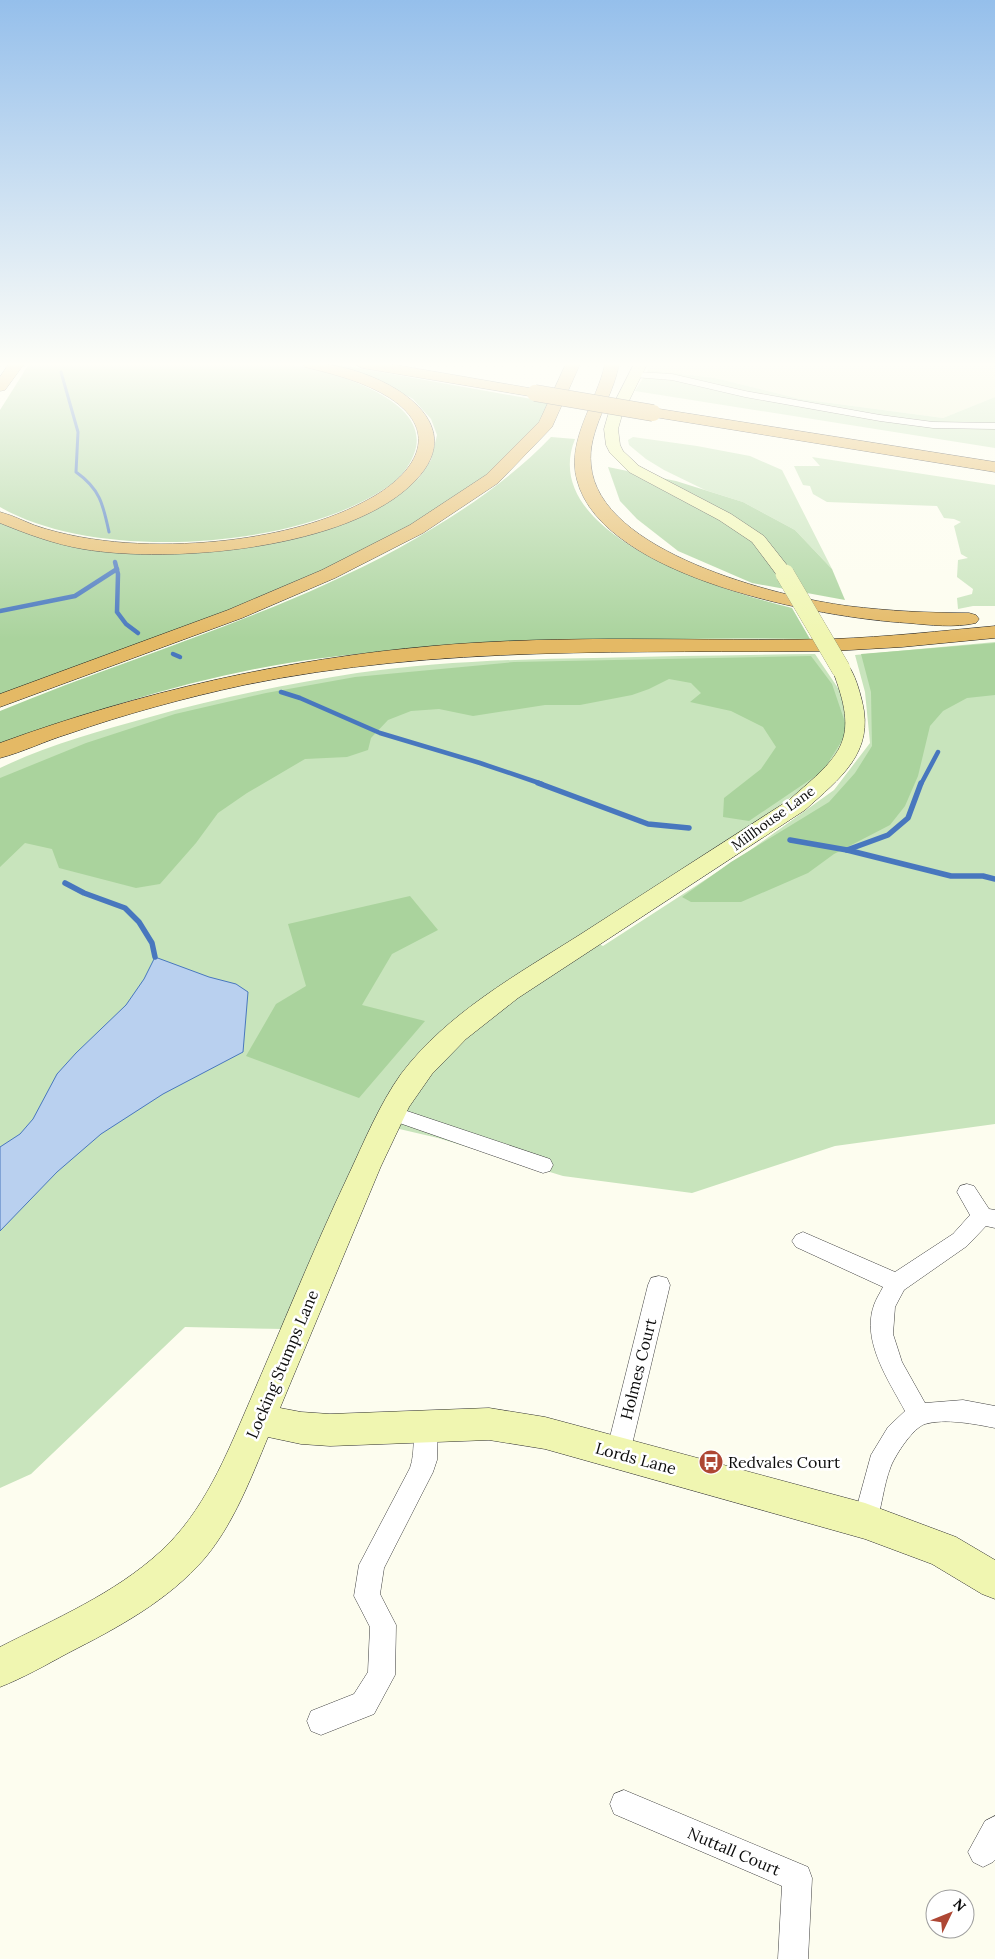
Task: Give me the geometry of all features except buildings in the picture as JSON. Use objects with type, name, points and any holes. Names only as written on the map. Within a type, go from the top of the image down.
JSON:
[{"type":"highway","points":[[0,517],[42,534],[72,541],[140,549],[184,549],[222,545],[279,536],[324,524],[362,510],[386,496],[414,474],[425,455]]},
{"type":"highway","points":[[0,701],[268,602],[391,544],[463,500],[518,455]]},
{"type":"highway","points":[[584,455],[585,480],[598,507],[612,523],[635,540],[698,573],[754,592],[819,606],[882,616],[949,620],[995,619]]},
{"type":"highway","points":[[932,455],[995,467]]},
{"type":"highway","points":[[0,751],[89,719],[173,695],[252,677],[344,661],[498,648],[810,645],[868,643],[995,632]]},
{"type":"street","name":"Millhouse Lane","points":[[392,1113],[411,1081],[436,1052],[467,1023],[509,992],[797,805],[838,769],[857,733],[856,708],[841,669],[785,574],[758,539],[725,517],[642,474],[620,455]]},
{"type":"street","points":[[392,1113],[543,1165]]},
{"type":"street","name":"Locking Stumps Lane","points":[[0,1668],[97,1616],[158,1579],[191,1546],[218,1510],[259,1419],[353,1196],[392,1113]]},
{"type":"street","points":[[919,1414],[892,1365],[882,1334],[884,1306],[896,1283],[960,1240],[989,1217],[967,1192]]},
{"type":"street","points":[[803,1241],[896,1283]]},
{"type":"street","name":"Holmes Court","points":[[618,1453],[659,1285]]},
{"type":"street","points":[[865,1521],[880,1464],[896,1436],[919,1414],[963,1411],[995,1417]]},
{"type":"street","name":"Lords Lane","points":[[259,1419],[301,1428],[330,1430],[489,1424],[545,1433],[865,1521],[943,1550],[995,1581]]},
{"type":"street","points":[[321,1721],[364,1704],[381,1676],[382,1625],[367,1596],[372,1565],[421,1472],[424,1460],[426,1426]]},
{"type":"street","name":"Nuttall Court","points":[[624,1804],[797,1878],[793,1959]]},
{"type":"green space","points":[[0,455],[413,455],[406,469],[394,482],[355,505],[308,522],[256,535],[200,541],[143,542],[90,536],[41,525],[0,507]]},
{"type":"green space","points":[[432,455],[509,455],[490,475],[399,535],[264,598],[0,696],[0,523],[48,540],[228,548],[386,503],[419,478]]},
{"type":"green space","points":[[532,455],[573,455],[570,473],[583,504],[609,531],[644,554],[684,573],[762,600],[792,608],[810,639],[725,638],[598,641],[397,651],[323,658],[282,664],[199,681],[79,717],[0,746],[0,711],[202,635],[351,573],[440,524],[479,498]]},
{"type":"green space","points":[[642,455],[747,455],[782,470],[832,569],[795,530],[743,502],[705,490]]},
{"type":"green space","points":[[812,457],[995,485],[995,606],[973,606],[958,609],[957,598],[972,594],[973,589],[957,577],[958,560],[968,558],[961,554],[954,526],[961,522],[944,518],[937,506],[827,502],[813,494],[810,486],[803,485],[794,466],[820,466]]},
{"type":"green space","points":[[608,467],[676,481],[743,502],[795,530],[832,569],[845,600],[752,583],[678,551],[637,519],[620,501]]},
{"type":"green space","points":[[995,642],[995,1124],[835,1146],[692,1193],[563,1176],[438,1138],[378,1124],[284,1329],[185,1327],[31,1474],[0,1488],[0,768],[74,739],[176,710],[253,692],[357,673],[416,666],[505,660],[815,654],[840,691],[851,732],[825,773],[753,824],[583,936],[603,946],[745,854],[834,790],[870,743],[865,692],[855,655]]},
{"type":"green space","points":[[995,643],[995,695],[967,698],[943,711],[930,726],[918,776],[905,806],[890,825],[834,854],[808,873],[741,902],[691,902],[682,897],[731,862],[829,802],[855,773],[872,746],[871,692],[861,654]]},
{"type":"green space","points":[[811,656],[832,684],[848,731],[823,771],[749,821],[723,817],[724,798],[761,769],[776,747],[763,727],[731,711],[690,702],[701,693],[691,683],[669,679],[632,695],[580,705],[545,705],[473,716],[439,709],[411,711],[388,720],[371,738],[368,750],[347,757],[305,759],[247,793],[218,813],[196,843],[160,884],[136,888],[59,868],[52,849],[25,843],[0,867],[0,778],[86,743],[175,714],[266,693],[355,677],[514,662]]},
{"type":"green space","points":[[410,896],[438,930],[392,954],[362,1005],[425,1021],[359,1098],[246,1056],[276,1004],[306,986],[288,924]]},
{"type":"water","points":[[155,957],[209,977],[236,984],[248,992],[243,1052],[163,1094],[101,1134],[57,1172],[0,1231],[0,1147],[20,1134],[33,1119],[57,1074],[126,1005],[144,979]]},
{"type":"waterway","points":[[77,455],[76,472],[84,478],[99,498],[105,513],[109,532]]},
{"type":"waterway","points":[[115,562],[117,569]]},
{"type":"waterway","points":[[0,611],[75,596],[117,569]]},
{"type":"waterway","points":[[117,569],[117,612],[126,624],[138,633]]},
{"type":"waterway","points":[[173,654],[180,657]]},
{"type":"waterway","points":[[281,692],[300,698],[380,733],[542,784]]},
{"type":"waterway","points":[[921,784],[938,752]]},
{"type":"waterway","points":[[538,783],[648,824],[689,828]]},
{"type":"waterway","points":[[847,850],[888,835],[908,818],[921,783]]},
{"type":"waterway","points":[[790,840],[847,850]]},
{"type":"waterway","points":[[847,850],[951,876],[983,876],[995,879]]},
{"type":"waterway","points":[[65,883],[84,893],[125,908],[139,922],[152,943],[155,957]]},
{"type":"place","name":"Redvales Court","points":[[711,1462]]}]
